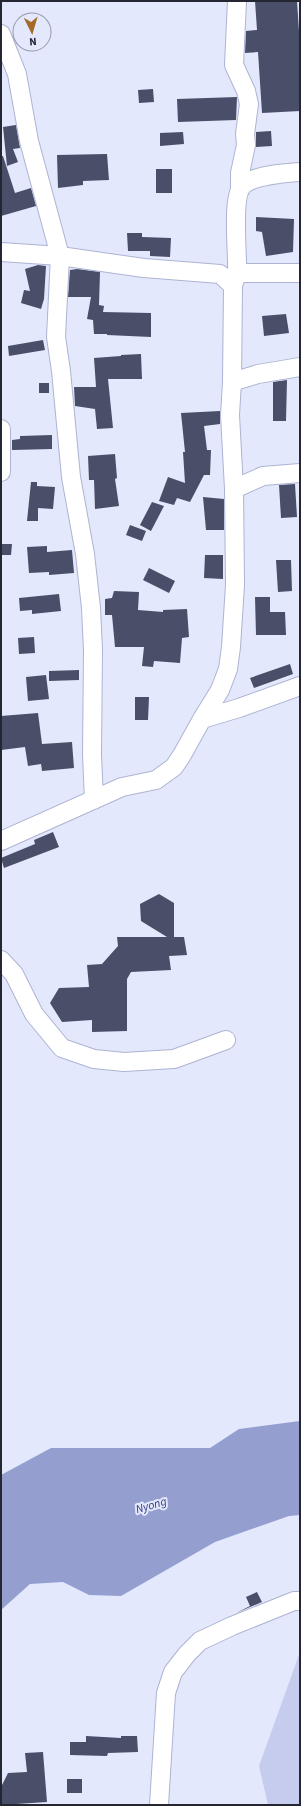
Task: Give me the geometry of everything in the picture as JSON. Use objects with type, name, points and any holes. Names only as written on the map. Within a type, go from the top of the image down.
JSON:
[{"type":"street","points":[[2,838],[122,787],[156,780],[174,767],[220,690],[228,669],[235,585],[234,489],[230,415],[237,203],[240,190],[240,173],[246,145],[245,134],[249,104],[246,91],[234,65],[237,1]]},
{"type":"street","points":[[1,34],[17,74],[29,141],[60,256],[56,337],[61,371],[71,477],[85,554],[94,650],[92,755],[94,800]]},
{"type":"street","points":[[240,190],[244,184],[274,174],[300,172]]},
{"type":"street","points":[[1,252],[60,256],[144,268],[220,274],[235,279],[300,273]]},
{"type":"street","points":[[232,382],[258,374],[300,367]]},
{"type":"street","points":[[1,429],[1,472]]},
{"type":"street","points":[[234,489],[263,476],[300,473]]},
{"type":"street","points":[[202,719],[239,708],[300,686]]},
{"type":"street","points":[[1,960],[14,974],[34,1014],[62,1048],[94,1059],[124,1062],[174,1059],[226,1040]]},
{"type":"street","points":[[159,1805],[166,1694],[173,1672],[187,1654],[200,1641],[232,1626],[294,1601],[300,1601]]},
{"type":"shaded area","points":[[300,1652],[300,1805],[268,1805],[259,1766]]},
{"type":"water","name":"Nyong","points":[[300,1421],[300,1515],[289,1516],[215,1542],[121,1596],[89,1595],[63,1582],[30,1584],[1,1610],[1,1475],[51,1448],[210,1448],[239,1429]]},
{"type":"building","points":[[255,1],[297,1],[300,46],[300,111],[262,113],[258,52],[245,53],[246,31],[257,30]]},
{"type":"building","points":[[153,89],[154,102],[139,103],[138,90]]},
{"type":"building","points":[[237,97],[236,120],[178,122],[177,99]]},
{"type":"building","points":[[16,125],[20,148],[13,149],[18,162],[7,166],[3,127]]},
{"type":"building","points":[[271,131],[272,146],[256,147],[256,132]]},
{"type":"building","points":[[183,132],[184,144],[160,146],[160,133]]},
{"type":"building","points":[[107,154],[109,180],[83,181],[83,185],[58,188],[57,155]]},
{"type":"building","points":[[1,156],[3,156],[15,193],[31,188],[36,206],[1,216]]},
{"type":"building","points":[[156,169],[172,169],[172,193],[156,193]]},
{"type":"building","points":[[256,217],[294,219],[293,252],[266,256],[262,232],[256,231]]},
{"type":"building","points":[[127,233],[142,233],[142,237],[171,238],[170,257],[150,256],[150,251],[128,251]]},
{"type":"building","points":[[38,265],[46,266],[44,299],[41,309],[21,303],[24,290],[30,291],[25,269]]},
{"type":"building","points":[[77,269],[100,272],[99,305],[104,306],[103,312],[151,313],[151,337],[94,334],[93,320],[87,319],[91,297],[68,297],[70,270]]},
{"type":"building","points":[[286,314],[289,333],[264,336],[262,316]]},
{"type":"building","points":[[43,340],[45,350],[9,356],[8,346]]},
{"type":"building","points":[[141,354],[142,379],[108,379],[113,428],[97,429],[95,409],[75,406],[74,387],[96,387],[94,358]]},
{"type":"building","points":[[287,380],[286,421],[273,421],[273,382]]},
{"type":"building","points":[[39,383],[49,383],[49,393],[39,393]]},
{"type":"building","points":[[220,411],[220,424],[204,426],[207,450],[211,450],[210,475],[204,475],[190,502],[177,498],[174,505],[159,501],[168,477],[185,483],[183,452],[185,452],[181,413]]},
{"type":"building","points":[[52,435],[52,449],[12,450],[12,440],[20,439],[20,436]]},
{"type":"building","points":[[115,454],[117,478],[115,479],[119,506],[95,509],[94,480],[89,480],[88,456]]},
{"type":"building","points":[[31,482],[37,482],[37,486],[55,487],[53,509],[38,508],[38,521],[27,521]]},
{"type":"building","points":[[295,484],[297,517],[281,518],[279,485]]},
{"type":"building","points":[[203,497],[224,499],[224,530],[206,530]]},
{"type":"building","points":[[152,502],[164,506],[151,531],[140,525]]},
{"type":"building","points":[[130,525],[146,531],[142,541],[126,535]]},
{"type":"building","points":[[1,544],[12,544],[11,555],[1,555]]},
{"type":"building","points":[[47,546],[47,552],[72,550],[74,573],[49,575],[49,572],[29,573],[27,547]]},
{"type":"building","points":[[205,555],[223,555],[223,579],[204,578]]},
{"type":"building","points":[[276,560],[291,560],[292,591],[278,592]]},
{"type":"building","points":[[149,568],[175,581],[169,593],[143,580]]},
{"type":"building","points":[[114,591],[139,592],[138,610],[163,612],[163,610],[187,609],[189,637],[182,638],[180,663],[154,661],[153,667],[142,666],[144,647],[115,647],[112,615],[105,615],[105,599],[112,598]]},
{"type":"building","points":[[59,594],[61,611],[32,614],[32,610],[20,611],[19,598]]},
{"type":"building","points":[[255,597],[270,597],[270,612],[285,612],[286,635],[256,635]]},
{"type":"building","points":[[34,637],[35,653],[19,654],[18,638]]},
{"type":"building","points":[[290,664],[293,674],[254,688],[250,678]]},
{"type":"building","points":[[79,670],[79,680],[49,681],[49,671]]},
{"type":"building","points":[[46,675],[49,699],[28,701],[26,677]]},
{"type":"building","points":[[135,697],[149,697],[148,720],[135,720]]},
{"type":"building","points":[[38,713],[42,744],[72,742],[74,768],[42,771],[41,764],[28,766],[25,747],[1,750],[1,716]]},
{"type":"building","points":[[53,832],[59,847],[4,868],[1,858],[35,844],[34,840]]},
{"type":"building","points":[[159,894],[174,903],[174,937],[184,937],[187,955],[169,956],[171,970],[131,972],[127,979],[127,1031],[92,1032],[92,1020],[62,1022],[50,1003],[59,988],[89,987],[87,965],[102,964],[118,946],[117,937],[167,937],[141,921],[140,904]]},
{"type":"building","points":[[257,1592],[262,1602],[236,1613],[250,1606],[246,1597]]},
{"type":"building","points":[[86,1736],[121,1738],[121,1736],[137,1736],[138,1752],[108,1753],[107,1756],[70,1755],[70,1742],[86,1742]]},
{"type":"building","points":[[43,1752],[47,1802],[1,1805],[1,1787],[8,1773],[27,1772],[25,1753]]},
{"type":"building","points":[[67,1779],[82,1779],[82,1793],[67,1793]]}]
